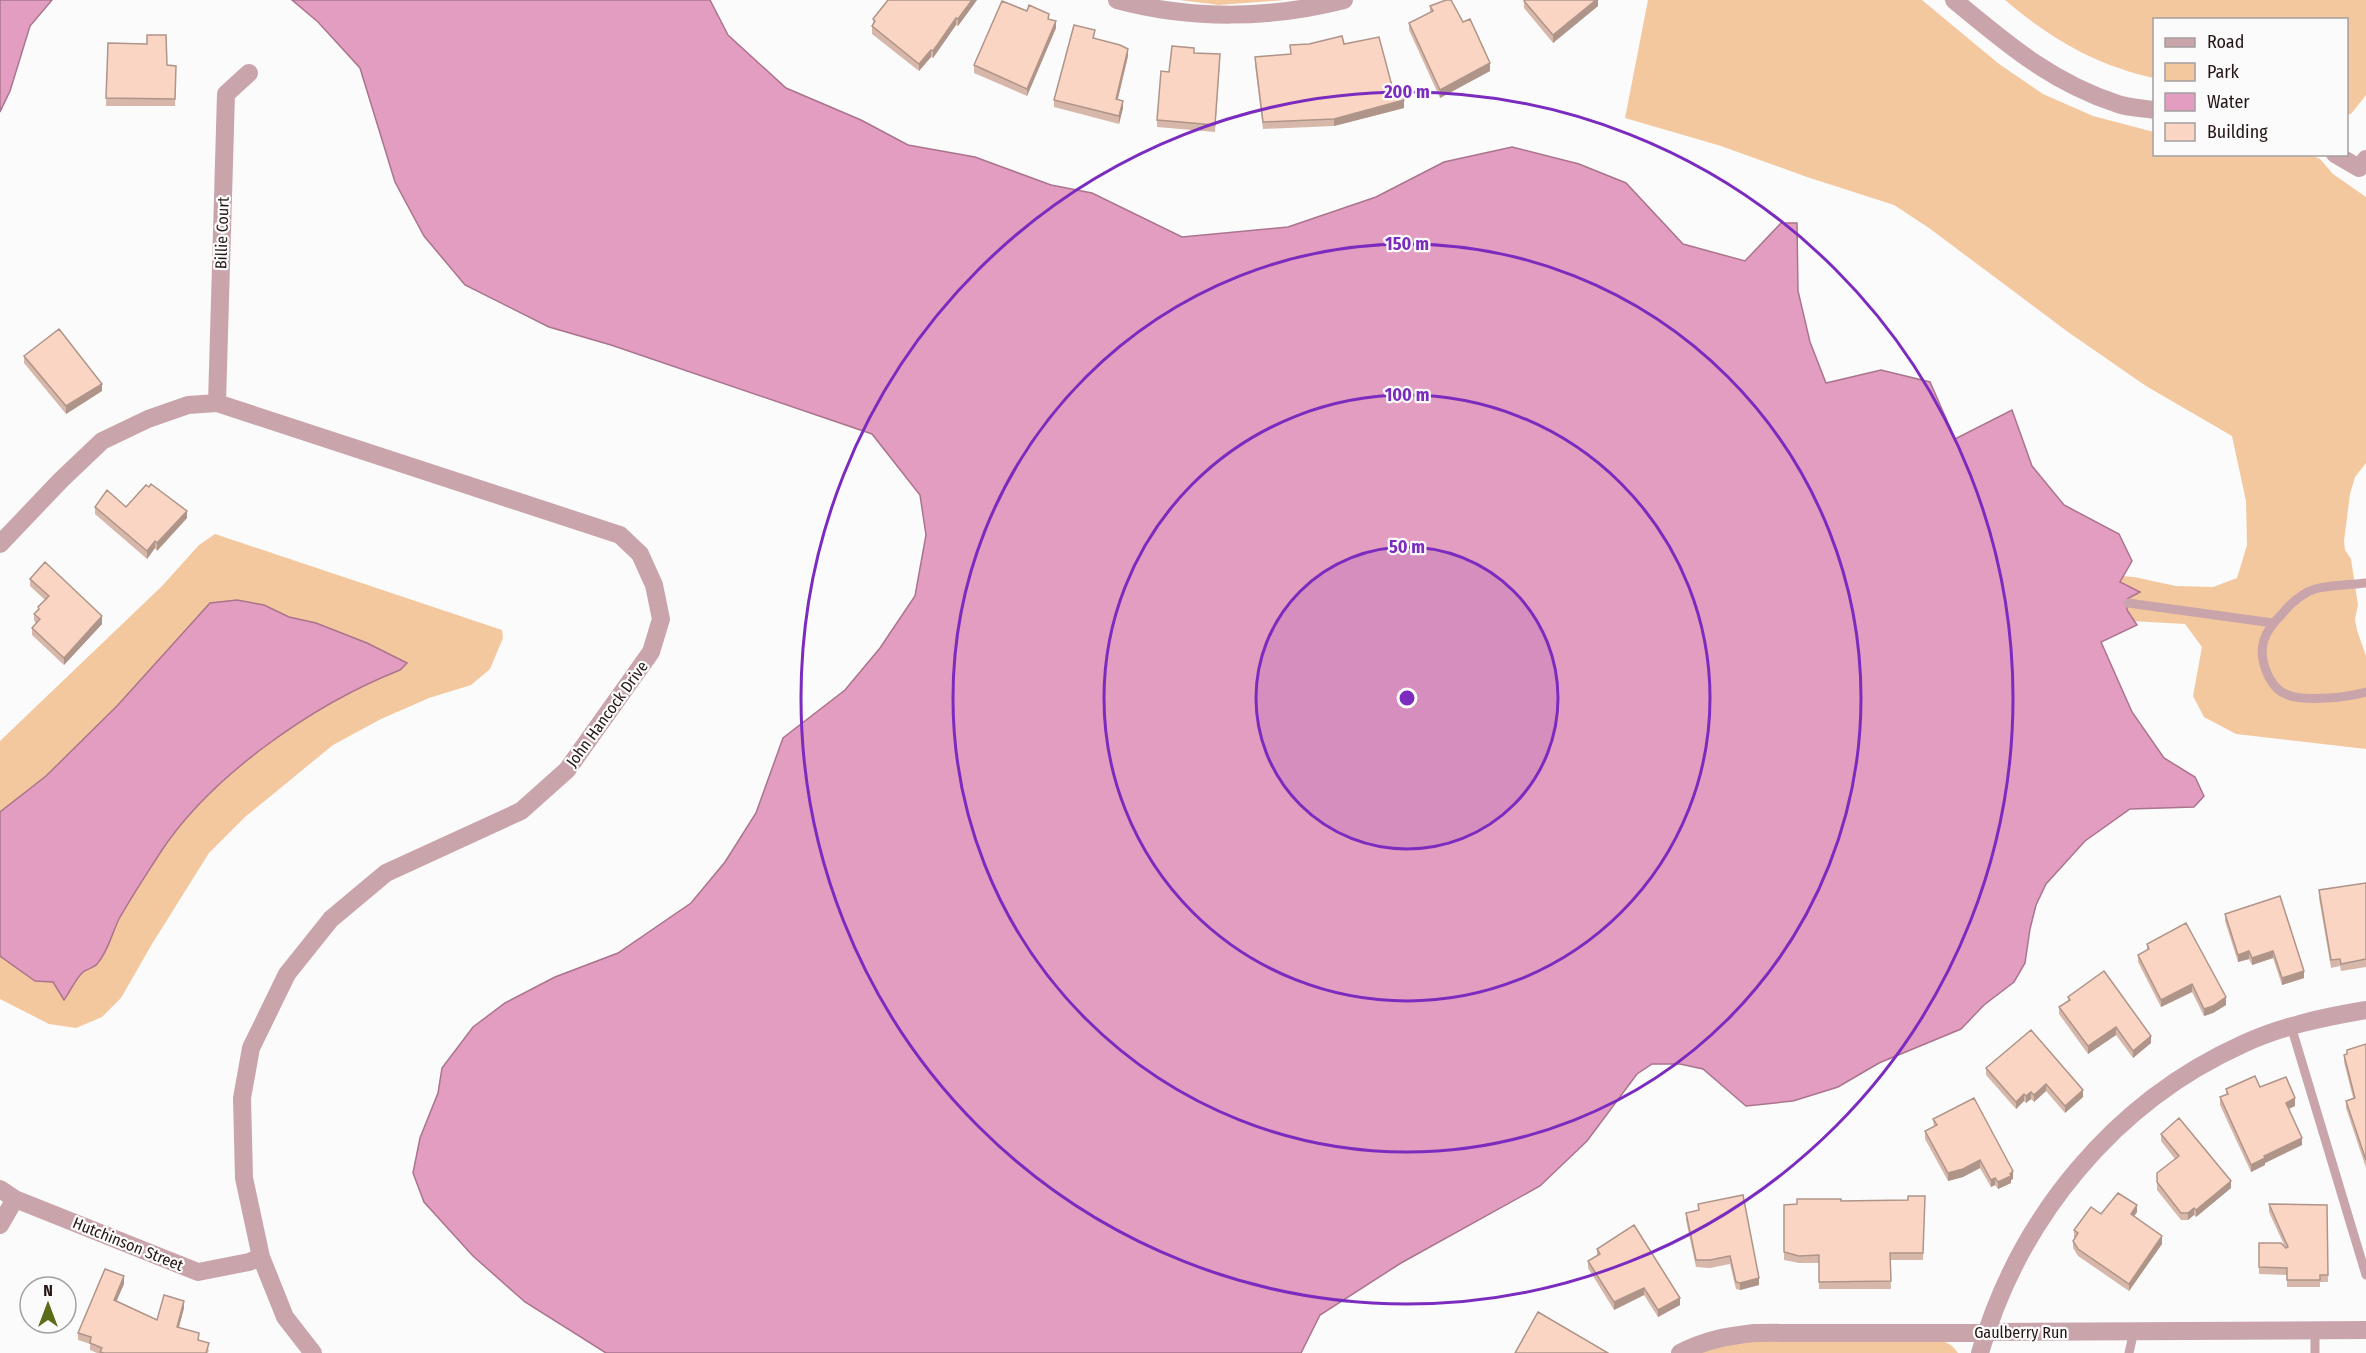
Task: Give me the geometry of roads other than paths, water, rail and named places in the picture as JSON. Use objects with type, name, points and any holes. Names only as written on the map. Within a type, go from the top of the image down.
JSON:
[{"type":"street","points":[[1118,0],[1183,13],[1233,15],[1281,12],[1344,0]]},
{"type":"street","points":[[1954,0],[2019,53],[2063,82],[2120,105],[2153,110]]},
{"type":"street","name":"Billie Court","points":[[217,403],[226,94],[249,74]]},
{"type":"street","points":[[2339,156],[2364,167]]},
{"type":"street","name":"John Hancock Drive","points":[[0,544],[102,441],[147,420],[188,405],[217,403],[620,535],[640,554],[654,585],[661,619],[651,652],[567,770],[521,810],[386,873],[331,919],[287,974],[251,1048],[242,1098],[244,1178],[261,1257],[285,1317],[313,1353]]},
{"type":"street","points":[[1980,1353],[1986,1332],[2016,1260],[2040,1218],[2097,1147],[2137,1111],[2209,1061],[2245,1043],[2291,1026],[2366,1010]]},
{"type":"street","points":[[0,1225],[7,1194]]},
{"type":"street","name":"Hutchinson Street","points":[[7,1194],[198,1272],[249,1262],[261,1257]]},
{"type":"street","name":"Gaulberry Run","points":[[1680,1353],[1700,1343],[1723,1336],[1754,1333],[2366,1330]]},
{"type":"lane","points":[[2366,583],[2316,589],[2291,604],[2273,623],[2263,641],[2263,657],[2267,675],[2286,695],[2300,698],[2354,695],[2366,692]]},
{"type":"lane","points":[[2128,603],[2273,623]]},
{"type":"lane","points":[[2291,1026],[2366,1275]]},
{"type":"lane","points":[[2314,1330],[2314,1353]]},
{"type":"lane","points":[[2129,1353],[2134,1331]]},
{"type":"water","points":[[0,0],[52,0],[30,26],[10,91],[0,112]]},
{"type":"water","points":[[292,0],[710,0],[728,35],[786,88],[861,120],[908,145],[975,157],[1051,185],[1092,193],[1182,237],[1288,227],[1376,197],[1444,162],[1512,147],[1579,164],[1626,183],[1683,244],[1745,261],[1781,223],[1797,223],[1798,291],[1810,342],[1826,383],[1881,370],[1930,382],[1955,439],[2012,410],[2032,466],[2064,505],[2119,534],[2132,561],[2120,582],[2140,592],[2127,599],[2127,610],[2137,625],[2101,642],[2132,712],[2164,758],[2195,777],[2204,796],[2194,807],[2130,809],[2085,841],[2046,884],[2036,905],[2025,963],[2014,982],[1984,1005],[1961,1029],[1879,1063],[1838,1087],[1793,1101],[1746,1106],[1703,1069],[1680,1064],[1652,1064],[1637,1074],[1587,1141],[1540,1186],[1401,1263],[1320,1315],[1301,1353],[606,1353],[525,1302],[473,1256],[424,1202],[413,1173],[420,1138],[438,1093],[442,1068],[473,1027],[505,1003],[555,977],[618,953],[691,903],[725,862],[756,813],[783,738],[845,690],[880,648],[915,596],[926,535],[920,495],[872,434],[611,345],[549,327],[465,285],[424,236],[395,182],[360,68],[318,22]]},
{"type":"water","points":[[237,600],[264,605],[289,617],[316,623],[367,643],[407,663],[400,670],[367,684],[300,722],[267,745],[207,796],[181,824],[160,853],[119,919],[101,959],[96,965],[82,973],[64,1000],[53,982],[35,981],[0,956],[0,812],[46,776],[117,706],[210,603]]}]
